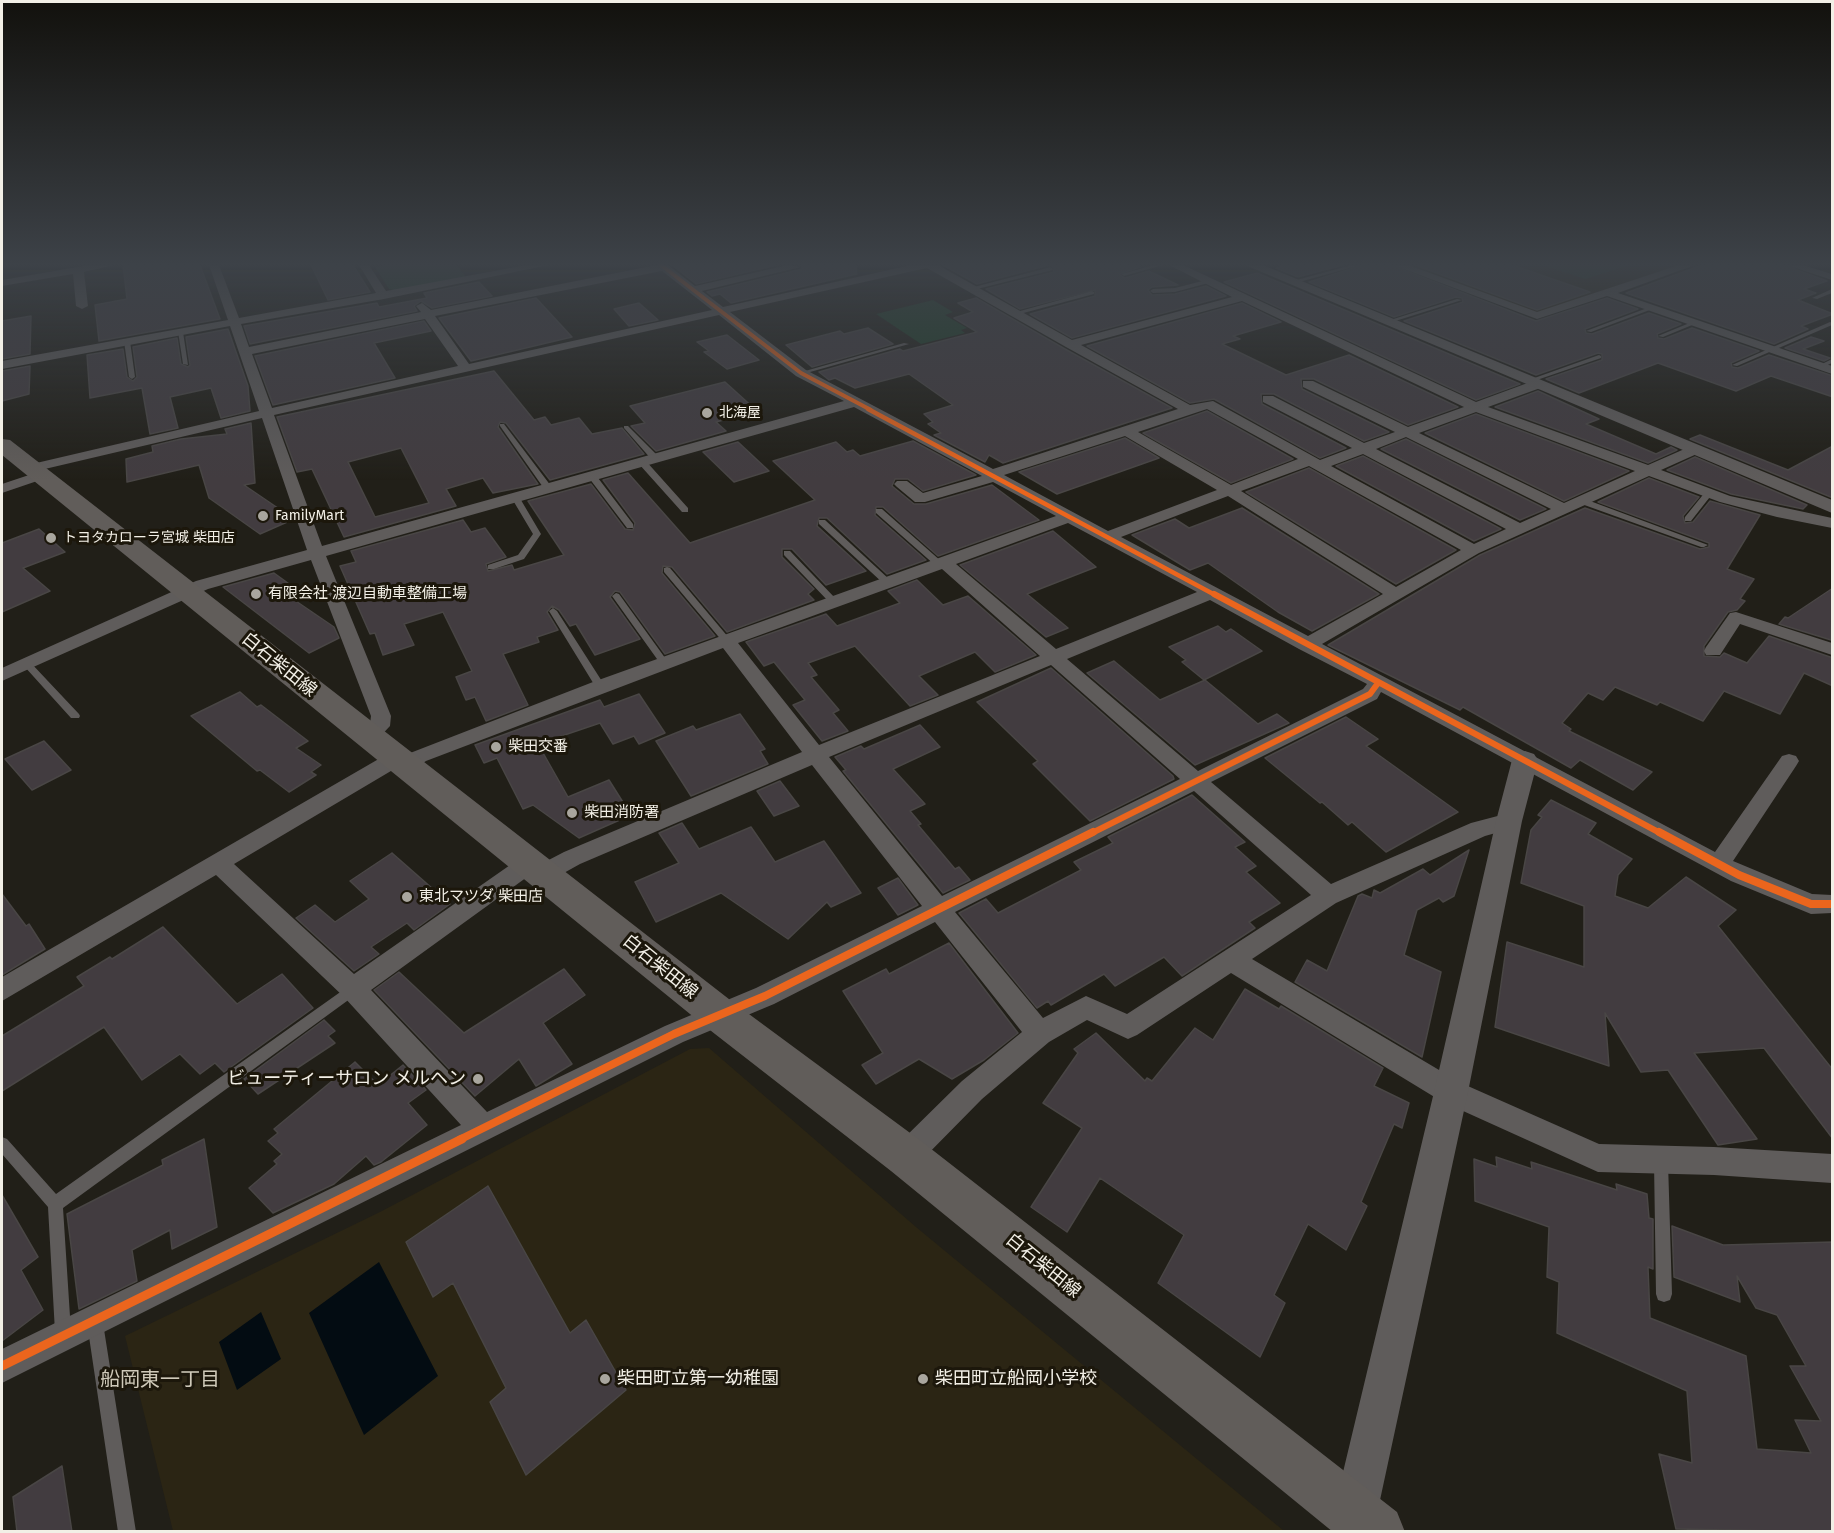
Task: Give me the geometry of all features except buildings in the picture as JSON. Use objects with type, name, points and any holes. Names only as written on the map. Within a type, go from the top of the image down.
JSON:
[{"type":"main road","name":"白石柴田線","points":[[2,445],[188,591],[368,737],[538,868],[720,1015],[906,1156],[1366,1523]]},
{"type":"street","points":[[2,365],[153,337]]},
{"type":"street","points":[[241,337],[316,552],[381,716],[380,726],[368,737]]},
{"type":"street","points":[[246,351],[319,337]]},
{"type":"street","points":[[443,337],[466,369]]},
{"type":"street","points":[[2,489],[36,471],[267,413],[608,337]]},
{"type":"street","points":[[753,337],[801,373],[1719,864],[1780,893],[1811,904],[1833,904]]},
{"type":"street","points":[[1057,337],[1187,409]]},
{"type":"street","points":[[1070,344],[1098,337]]},
{"type":"street","points":[[1327,337],[1476,407],[1645,470],[1709,493],[1777,513],[1833,523]]},
{"type":"street","points":[[1423,337],[1833,507]]},
{"type":"street","points":[[1734,337],[1829,366]]},
{"type":"street","points":[[1106,537],[1229,490],[1367,448],[1533,383]]},
{"type":"street","points":[[1308,384],[1563,508]]},
{"type":"street","points":[[1268,399],[1367,448],[1517,528]]},
{"type":"street","points":[[2,675],[188,591],[316,552],[856,402]]},
{"type":"street","points":[[902,484],[920,499],[1187,409],[1208,404],[1473,550]]},
{"type":"street","points":[[1125,430],[1229,490],[1395,594]]},
{"type":"street","points":[[1306,645],[1473,550],[1645,470],[1694,450]]},
{"type":"street","points":[[2,990],[218,863],[400,761],[419,756],[726,640],[1069,517]]},
{"type":"street","points":[[942,564],[1056,657],[1328,896]]},
{"type":"street","points":[[353,989],[538,868],[572,858],[814,755],[1211,593]]},
{"type":"street","points":[[1713,651],[1736,617],[1833,649]]},
{"type":"street","points":[[726,640],[814,755],[1040,1034]]},
{"type":"street","points":[[2,1366],[674,1034],[765,996],[1370,694],[1378,683]]},
{"type":"street","points":[[1366,1523],[1451,1092],[1509,821],[1525,760]]},
{"type":"street","points":[[1719,864],[1789,761]]},
{"type":"street","points":[[906,1156],[972,1090],[1040,1034],[1086,1007],[1128,1027],[1233,961],[1328,896],[1479,829],[1509,821]]},
{"type":"street","points":[[218,863],[353,989],[484,1129]]},
{"type":"street","points":[[1233,961],[1451,1092],[1598,1158],[1714,1161],[1833,1169]]},
{"type":"lane","points":[[181,337],[186,364]]},
{"type":"lane","points":[[1735,365],[1800,337]]},
{"type":"lane","points":[[127,341],[132,377]]},
{"type":"lane","points":[[801,373],[906,344]]},
{"type":"lane","points":[[1533,383],[1599,357]]},
{"type":"lane","points":[[502,425],[548,488]]},
{"type":"lane","points":[[626,427],[685,510]]},
{"type":"lane","points":[[592,476],[630,526]]},
{"type":"lane","points":[[1688,519],[1709,493]]},
{"type":"lane","points":[[491,567],[521,557],[537,534],[515,497]]},
{"type":"lane","points":[[1579,500],[1704,545]]},
{"type":"lane","points":[[879,511],[942,564]]},
{"type":"lane","points":[[822,522],[887,582]]},
{"type":"lane","points":[[787,553],[833,601]]},
{"type":"lane","points":[[667,570],[726,640]]},
{"type":"lane","points":[[616,596],[664,664]]},
{"type":"lane","points":[[553,611],[600,686]]},
{"type":"lane","points":[[27,664],[75,716]]},
{"type":"lane","points":[[55,1204],[353,989]]},
{"type":"lane","points":[[2,1144],[55,1204],[64,1336]]},
{"type":"lane","points":[[1661,1161],[1664,1294]]},
{"type":"lane","points":[[95,1320],[127,1532]]},
{"type":"shaded area","points":[[709,1048],[916,1227],[1284,1531],[173,1531],[125,1336],[380,1212],[690,1049]]},
{"type":"shaded area","points":[[379,1262],[438,1376],[364,1435],[309,1313]]},
{"type":"shaded area","points":[[261,1312],[281,1359],[237,1390],[219,1342]]},
{"type":"green space","points":[[910,337],[951,337],[921,344]]},
{"type":"cycle path","points":[[754,337],[801,373],[1739,875],[1811,904],[1832,904]]},
{"type":"cycle path","points":[[2,1366],[674,1034],[765,996],[1370,694],[1378,683]]},
{"type":"place","name":"北海屋","points":[[707,413]]},
{"type":"place","name":"FamilyMart","points":[[263,516]]},
{"type":"place","name":"トヨタカローラ宮城 柴田店","points":[[51,538]]},
{"type":"place","name":"有限会社 渡辺自動車整備工場","points":[[256,594]]},
{"type":"place","name":"柴田交番","points":[[496,747]]},
{"type":"place","name":"柴田消防署","points":[[572,813]]},
{"type":"place","name":"東北マツダ 柴田店","points":[[407,897]]},
{"type":"place","name":"ビューティーサロン メルヘン","points":[[478,1079]]},
{"type":"place","name":"柴田町立第一幼稚園","points":[[605,1379]]},
{"type":"place","name":"柴田町立船岡小学校","points":[[923,1379]]},
{"type":"district","name":"船岡東一丁目","points":[[160,1380]]}]
